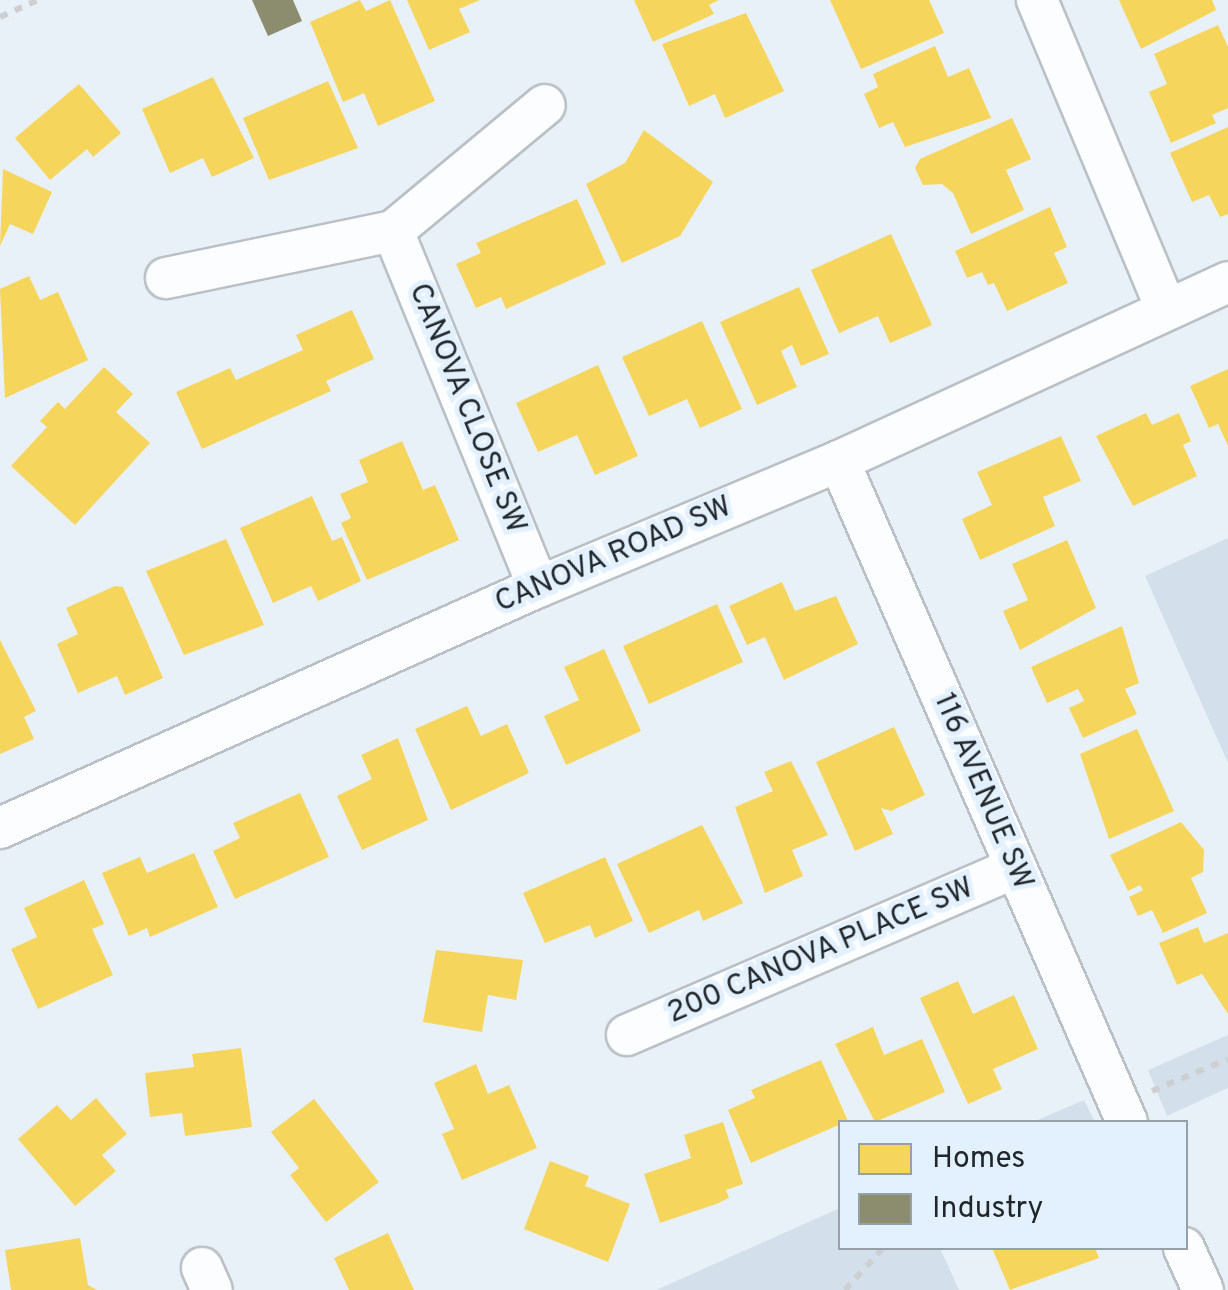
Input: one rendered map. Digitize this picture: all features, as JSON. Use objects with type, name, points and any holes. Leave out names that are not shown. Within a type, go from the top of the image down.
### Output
[{"type":"street","points":[[1037,0],[1166,309]]},
{"type":"street","points":[[166,278],[394,230],[546,105]]},
{"type":"street","name":"CANOVA CLOSE SW","points":[[394,230],[538,587]]},
{"type":"street","name":"CANOVA ROAD SW","points":[[0,828],[538,587],[839,461],[1228,282]]},
{"type":"street","name":"116 AVENUE SW","points":[[839,461],[1015,868],[1139,1107]]},
{"type":"street","name":"200 CANOVA PLACE SW","points":[[627,1035],[1015,868]]},
{"type":"street","points":[[1185,1250],[1203,1290]]},
{"type":"path","points":[[0,17],[38,0]]},
{"type":"path","points":[[1139,1107],[1228,1059]]},
{"type":"path","points":[[845,1290],[881,1250]]},
{"type":"shaded area","points":[[1228,538],[1228,763],[1145,576]]},
{"type":"shaded area","points":[[1228,1035],[1228,1088],[1167,1116],[1148,1070]]},
{"type":"shaded area","points":[[1084,1100],[1094,1120],[1038,1120]]},
{"type":"shaded area","points":[[838,1209],[838,1250],[941,1250],[959,1290],[656,1290]]},
{"type":"building: Homes","points":[[360,0],[366,11],[390,0],[435,101],[378,126],[364,93],[343,102],[310,22]]},
{"type":"building: Homes","points":[[407,0],[480,0],[459,9],[470,32],[429,50]]},
{"type":"building: Homes","points":[[634,0],[719,0],[709,5],[714,14],[653,42]]},
{"type":"building: Homes","points":[[830,0],[929,0],[944,33],[861,69]]},
{"type":"building: Homes","points":[[1119,0],[1212,0],[1216,10],[1141,49]]},
{"type":"building: Homes","points":[[746,13],[784,91],[725,118],[715,94],[689,106],[662,44]]},
{"type":"building: Homes","points":[[1218,25],[1228,47],[1228,108],[1212,115],[1216,123],[1171,143],[1149,92],[1167,84],[1154,54]]},
{"type":"building: Homes","points":[[935,46],[948,77],[969,68],[991,118],[905,147],[893,122],[879,128],[864,94],[878,87],[873,74]]},
{"type":"building: Homes","points":[[213,77],[254,158],[212,177],[203,158],[170,173],[142,109]]},
{"type":"building: Homes","points":[[328,81],[358,148],[269,180],[243,118]]},
{"type":"building: Homes","points":[[79,84],[121,133],[93,157],[87,149],[50,180],[15,138]]},
{"type":"building: Homes","points":[[1012,118],[1031,159],[1006,170],[1024,210],[971,234],[953,193],[942,184],[923,185],[915,168],[920,159]]},
{"type":"building: Homes","points":[[1228,127],[1228,214],[1220,217],[1209,195],[1192,202],[1170,153]]},
{"type":"building: Homes","points":[[644,130],[713,182],[680,236],[622,263],[586,184],[625,163]]},
{"type":"building: Homes","points":[[3,169],[52,192],[33,234],[10,224],[0,246]]},
{"type":"building: Homes","points":[[577,199],[606,264],[506,309],[501,297],[476,308],[456,264],[481,253],[476,243]]},
{"type":"building: Homes","points":[[1050,207],[1067,247],[1054,253],[1068,283],[1007,311],[994,283],[988,285],[982,272],[967,278],[955,251]]},
{"type":"building: Homes","points":[[891,234],[932,325],[890,343],[878,316],[839,333],[811,270]]},
{"type":"building: Homes","points":[[29,276],[40,300],[58,292],[88,360],[5,398],[0,289]]},
{"type":"building: Homes","points":[[799,287],[829,354],[801,366],[792,345],[781,351],[797,387],[757,405],[720,322]]},
{"type":"building: Homes","points":[[352,310],[374,359],[326,381],[331,391],[202,449],[176,392],[230,368],[236,380],[303,350],[296,335]]},
{"type":"building: Homes","points":[[702,321],[742,409],[700,428],[687,399],[649,416],[622,357]]},
{"type":"building: Homes","points":[[598,365],[638,456],[595,475],[577,435],[538,452],[516,403]]},
{"type":"building: Homes","points":[[104,367],[133,394],[116,412],[150,443],[75,525],[11,466],[47,427],[40,421],[58,402],[65,409]]},
{"type":"building: Homes","points":[[1228,369],[1228,446],[1218,424],[1209,428],[1190,386]]},
{"type":"building: Homes","points":[[1146,413],[1152,425],[1179,413],[1191,441],[1183,445],[1197,476],[1133,506],[1096,436]]},
{"type":"building: Homes","points":[[1061,436],[1081,481],[1043,497],[1055,526],[980,560],[962,519],[992,505],[977,472]]},
{"type":"building: Homes","points":[[402,441],[423,490],[435,485],[459,540],[367,580],[341,523],[351,518],[340,494],[368,482],[359,460]]},
{"type":"building: Homes","points":[[312,496],[332,541],[342,537],[361,581],[318,601],[311,586],[273,603],[240,528]]},
{"type":"building: Homes","points":[[226,539],[264,625],[184,655],[146,571]]},
{"type":"building: Homes","points":[[1067,540],[1096,608],[1020,650],[1003,611],[1028,600],[1012,564]]},
{"type":"building: Homes","points":[[782,582],[795,611],[836,596],[858,644],[784,680],[765,637],[747,645],[729,606]]},
{"type":"building: Homes","points":[[115,586],[123,587],[163,678],[125,695],[117,676],[78,693],[57,644],[78,634],[66,608]]},
{"type":"building: Homes","points":[[717,604],[743,662],[649,704],[623,646]]},
{"type":"building: Homes","points":[[1122,626],[1139,683],[1125,689],[1137,714],[1083,738],[1069,708],[1084,701],[1078,689],[1047,703],[1031,667]]},
{"type":"building: Homes","points":[[0,640],[36,711],[24,717],[34,739],[0,754]]},
{"type":"building: Homes","points":[[604,649],[641,731],[566,765],[544,716],[579,700],[564,667]]},
{"type":"building: Homes","points":[[467,706],[481,736],[507,724],[529,773],[451,810],[415,729]]},
{"type":"building: Homes","points":[[894,727],[925,795],[891,811],[881,808],[893,834],[855,851],[816,762]]},
{"type":"building: Homes","points":[[1137,729],[1174,811],[1109,839],[1080,754]]},
{"type":"building: Homes","points":[[398,738],[428,820],[362,850],[337,796],[372,779],[361,755]]},
{"type":"building: Homes","points":[[791,761],[828,835],[792,850],[803,876],[765,893],[735,807],[773,791],[764,772]]},
{"type":"building: Homes","points":[[300,793],[329,857],[235,899],[213,851],[240,838],[233,823]]},
{"type":"building: Homes","points":[[1181,822],[1204,850],[1203,872],[1191,878],[1207,913],[1163,933],[1152,910],[1138,916],[1129,897],[1143,890],[1140,885],[1128,891],[1110,855]]},
{"type":"building: Homes","points":[[702,825],[743,903],[703,921],[699,910],[649,933],[617,864]]},
{"type":"building: Homes","points":[[194,853],[218,907],[150,937],[147,928],[129,936],[102,873],[140,857],[147,873]]},
{"type":"building: Homes","points":[[605,857],[633,921],[595,938],[590,925],[545,943],[523,893]]},
{"type":"building: Homes","points":[[84,880],[104,924],[92,929],[113,975],[38,1009],[11,949],[37,937],[24,908]]},
{"type":"building: Homes","points":[[1198,927],[1204,943],[1228,933],[1228,1014],[1202,974],[1177,985],[1159,943]]},
{"type":"building: Homes","points":[[436,950],[523,960],[516,1000],[488,995],[482,1032],[423,1022]]},
{"type":"building: Homes","points":[[958,981],[973,1014],[1014,995],[1038,1049],[993,1069],[1002,1089],[968,1104],[920,998]]},
{"type":"building: Homes","points":[[873,1027],[884,1055],[922,1039],[945,1092],[874,1120],[835,1044]]},
{"type":"building: Homes","points":[[241,1048],[252,1127],[185,1136],[182,1113],[150,1117],[145,1073],[194,1067],[192,1054]]},
{"type":"building: Homes","points":[[821,1060],[848,1120],[838,1120],[838,1125],[751,1163],[728,1110],[755,1098],[751,1090]]},
{"type":"building: Homes","points":[[476,1064],[488,1094],[509,1085],[537,1148],[462,1180],[442,1134],[454,1129],[434,1083]]},
{"type":"building: Homes","points":[[96,1098],[127,1134],[102,1155],[116,1171],[75,1206],[18,1139],[57,1105],[71,1120]]},
{"type":"building: Homes","points":[[314,1099],[379,1182],[326,1222],[290,1175],[299,1168],[271,1132]]},
{"type":"building: Homes","points":[[723,1122],[743,1184],[726,1190],[729,1198],[660,1223],[644,1174],[691,1158],[684,1135]]},
{"type":"building: Homes","points":[[550,1161],[589,1176],[585,1186],[630,1204],[608,1262],[524,1229]]},
{"type":"building: Homes","points":[[388,1233],[414,1290],[349,1290],[334,1258]]},
{"type":"building: Homes","points":[[80,1238],[88,1285],[97,1290],[11,1290],[5,1250]]},
{"type":"building: Homes","points":[[993,1250],[1096,1250],[1099,1258],[1010,1290]]},
{"type":"building: Industry","points":[[252,0],[293,0],[302,21],[268,36]]}]
